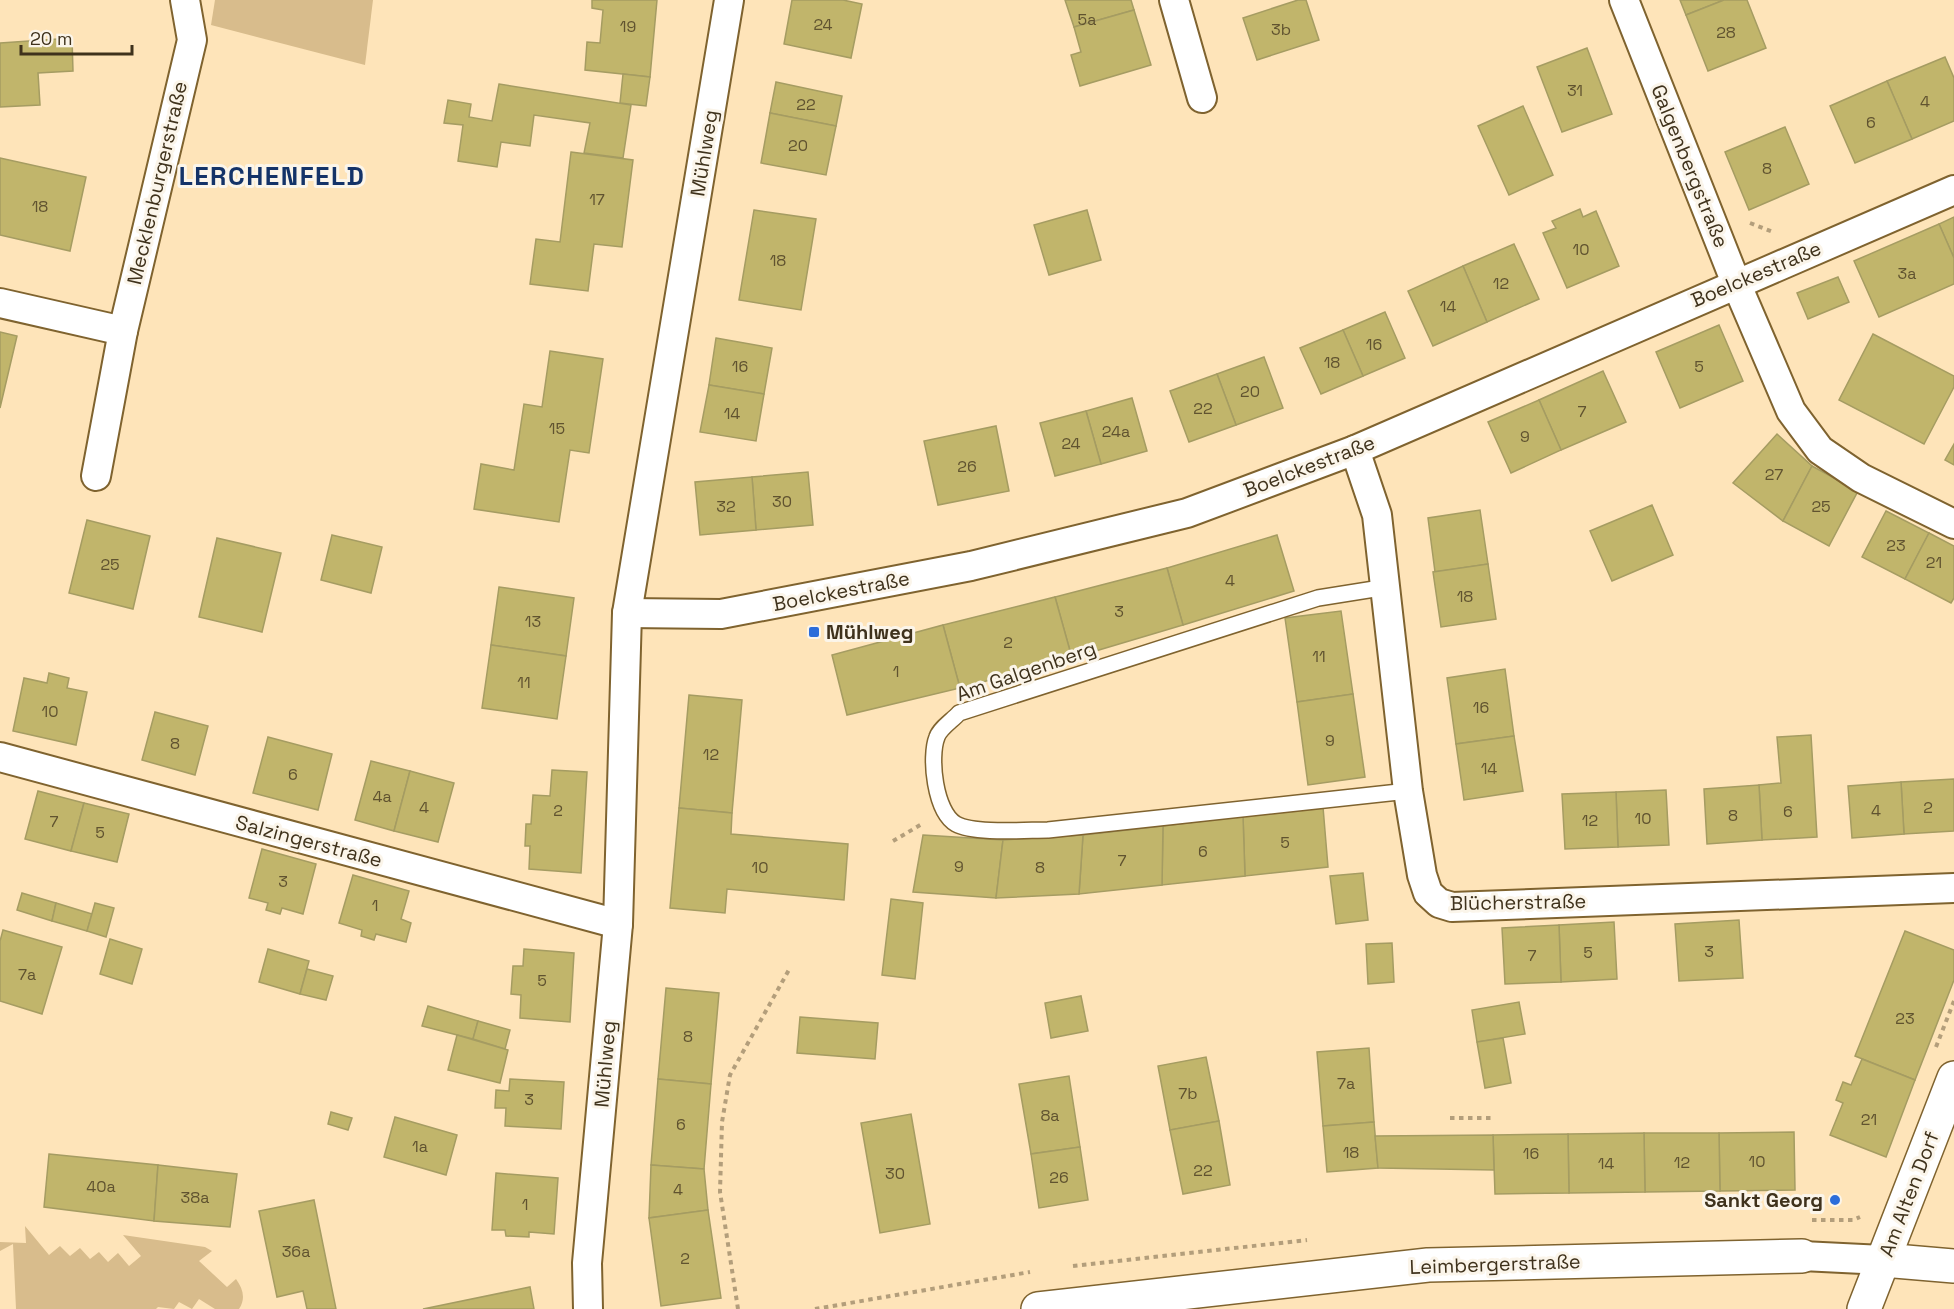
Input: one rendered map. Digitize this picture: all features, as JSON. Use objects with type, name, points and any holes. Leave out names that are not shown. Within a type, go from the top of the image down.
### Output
[{"type":"street","name":"Mecklenburgerstraße","points":[[96,476],[123,331],[192,40],[185,0]]},
{"type":"street","name":"Mühlweg","points":[[588,1309],[587,1263],[618,924],[627,613],[729,0]]},
{"type":"street","points":[[1174,0],[1202,98]]},
{"type":"street","name":"Galgenbergstraße","points":[[1624,0],[1736,283],[1791,411],[1820,450],[1861,478],[1954,524]]},
{"type":"street","name":"Boelckestraße","points":[[627,613],[721,614],[971,566],[1187,513],[1354,450],[1954,190]]},
{"type":"street","points":[[0,303],[123,331]]},
{"type":"street","name":"Blücherstraße","points":[[1354,450],[1377,515],[1387,587],[1408,791],[1422,875],[1428,893],[1439,903],[1452,907],[1954,888]]},
{"type":"street","name":"Salzingerstraße","points":[[0,758],[618,924]]},
{"type":"street","name":"Am Alten Dorf","points":[[1864,1309],[1954,1078]]},
{"type":"street","name":"Leimbergerstraße","points":[[1038,1309],[1428,1265],[1802,1256],[1954,1266]]},
{"type":"lane","name":"Am Galgenberg","points":[[944,812],[933,756],[938,735],[959,713],[1318,598],[1387,587]]},
{"type":"lane","points":[[944,812],[956,824],[990,831],[1048,830],[1408,791]]},
{"type":"path","points":[[893,841],[944,812]]},
{"type":"path","points":[[738,1309],[720,1192],[722,1122],[730,1075],[790,968]]},
{"type":"path","points":[[1450,1118],[1493,1118]]},
{"type":"shaded area","points":[[215,0],[373,0],[365,65],[211,25]]},
{"type":"shaded area","points":[[25,1226],[49,1255],[60,1246],[70,1256],[80,1248],[90,1259],[99,1252],[108,1262],[118,1253],[129,1266],[141,1256],[123,1235],[205,1247],[212,1251],[199,1261],[227,1287],[236,1279],[243,1294],[241,1305],[239,1309],[215,1309],[199,1299],[192,1309],[179,1302],[174,1309],[158,1307],[156,1309],[16,1309],[13,1244],[0,1251],[0,1242],[26,1243]]},
{"type":"building","points":[[592,0],[657,0],[650,77],[585,70],[587,42],[600,43],[603,10],[592,8]]},
{"type":"building","points":[[792,0],[843,0],[862,4],[851,58],[784,44]]},
{"type":"building","points":[[1065,0],[1131,0],[1134,10],[1074,27]]},
{"type":"building","points":[[1298,0],[1306,0],[1319,40],[1257,60],[1243,18]]},
{"type":"building","points":[[1680,0],[1724,0],[1686,15]]},
{"type":"building","points":[[1724,0],[1747,0],[1766,48],[1708,71],[1686,15]]},
{"type":"building","points":[[1134,10],[1151,65],[1080,86],[1071,55],[1081,52],[1074,27]]},
{"type":"building","points":[[72,38],[73,71],[38,73],[40,105],[0,107],[0,43]]},
{"type":"building","points":[[1587,48],[1612,114],[1562,132],[1537,67]]},
{"type":"building","points":[[1945,57],[1954,78],[1954,121],[1912,139],[1887,81]]},
{"type":"building","points":[[623,74],[650,77],[646,106],[620,103]]},
{"type":"building","points":[[1887,81],[1912,139],[1855,163],[1830,106]]},
{"type":"building","points":[[776,82],[842,96],[836,126],[770,113]]},
{"type":"building","points":[[499,84],[631,105],[623,158],[584,153],[590,123],[534,115],[530,146],[501,142],[497,167],[458,161],[463,125],[444,123],[448,100],[471,104],[469,117],[492,121]]},
{"type":"building","points":[[1523,106],[1553,175],[1509,195],[1478,126]]},
{"type":"building","points":[[770,113],[836,126],[826,175],[761,163]]},
{"type":"building","points":[[1785,127],[1809,184],[1749,210],[1725,152]]},
{"type":"building","points":[[571,152],[633,160],[622,247],[594,244],[588,291],[530,284],[536,239],[560,242]]},
{"type":"building","points":[[0,158],[86,177],[70,251],[0,235]]},
{"type":"building","points":[[1580,209],[1583,217],[1596,211],[1619,266],[1567,288],[1543,233],[1556,228],[1552,221]]},
{"type":"building","points":[[754,210],[816,219],[801,310],[739,300]]},
{"type":"building","points":[[1087,210],[1101,260],[1049,275],[1034,225]]},
{"type":"building","points":[[1954,217],[1954,258],[1939,224]]},
{"type":"building","points":[[1939,224],[1954,258],[1954,284],[1879,317],[1854,261]]},
{"type":"building","points":[[1514,244],[1539,299],[1487,322],[1463,266]]},
{"type":"building","points":[[1463,266],[1487,322],[1433,346],[1408,291]]},
{"type":"building","points":[[1838,277],[1849,302],[1808,319],[1797,293]]},
{"type":"building","points":[[1385,312],[1405,358],[1363,376],[1343,330]]},
{"type":"building","points":[[1719,325],[1743,381],[1680,408],[1656,352]]},
{"type":"building","points":[[1343,330],[1363,376],[1321,394],[1300,348]]},
{"type":"building","points":[[0,332],[17,336],[0,408]]},
{"type":"building","points":[[1873,334],[1954,376],[1954,387],[1924,444],[1839,400]]},
{"type":"building","points":[[716,338],[772,348],[764,394],[709,385]]},
{"type":"building","points":[[550,351],[603,359],[589,453],[570,450],[559,522],[474,509],[481,464],[514,470],[524,404],[542,407]]},
{"type":"building","points":[[1264,357],[1283,408],[1236,425],[1217,374]]},
{"type":"building","points":[[1603,371],[1626,422],[1561,450],[1539,400]]},
{"type":"building","points":[[1217,374],[1236,425],[1189,442],[1170,391]]},
{"type":"building","points":[[709,385],[764,394],[756,441],[700,432]]},
{"type":"building","points":[[1132,398],[1147,451],[1101,464],[1086,411]]},
{"type":"building","points":[[1539,400],[1561,450],[1511,473],[1488,422]]},
{"type":"building","points":[[1086,411],[1101,464],[1055,476],[1040,423]]},
{"type":"building","points":[[996,426],[1009,491],[938,505],[924,441]]},
{"type":"building","points":[[1777,434],[1812,466],[1783,521],[1733,483]]},
{"type":"building","points":[[1954,444],[1954,465],[1945,460]]},
{"type":"building","points":[[1812,466],[1858,491],[1829,546],[1783,521]]},
{"type":"building","points":[[808,472],[813,525],[756,530],[752,477]]},
{"type":"building","points":[[752,477],[756,530],[700,535],[695,482]]},
{"type":"building","points":[[1652,505],[1673,555],[1612,581],[1590,531]]},
{"type":"building","points":[[1480,510],[1488,564],[1435,572],[1428,518]]},
{"type":"building","points":[[1886,511],[1929,533],[1905,579],[1862,557]]},
{"type":"building","points":[[87,520],[150,536],[133,609],[69,593]]},
{"type":"building","points":[[1929,533],[1954,546],[1954,598],[1951,603],[1905,579]]},
{"type":"building","points":[[332,535],[382,547],[371,593],[321,580]]},
{"type":"building","points":[[1277,535],[1294,591],[1183,625],[1167,568]]},
{"type":"building","points":[[217,538],[281,553],[262,632],[199,617]]},
{"type":"building","points":[[1488,564],[1496,619],[1441,627],[1433,572]]},
{"type":"building","points":[[1167,568],[1183,625],[1072,658],[1055,597]]},
{"type":"building","points":[[499,587],[574,598],[566,656],[491,645]]},
{"type":"building","points":[[1055,597],[1072,658],[960,688],[943,625]]},
{"type":"building","points":[[1341,611],[1353,694],[1297,702],[1285,618]]},
{"type":"building","points":[[943,625],[960,688],[847,715],[832,655]]},
{"type":"building","points":[[491,645],[566,656],[557,719],[482,708]]},
{"type":"building","points":[[1505,669],[1514,736],[1456,744],[1447,678]]},
{"type":"building","points":[[49,673],[69,678],[67,688],[87,692],[76,745],[13,731],[24,678],[47,683]]},
{"type":"building","points":[[1353,694],[1365,777],[1308,785],[1297,702]]},
{"type":"building","points":[[689,695],[742,700],[732,813],[679,808]]},
{"type":"building","points":[[155,712],[208,726],[195,775],[142,760]]},
{"type":"building","points":[[1811,735],[1817,837],[1762,840],[1759,785],[1781,783],[1777,737]]},
{"type":"building","points":[[1514,736],[1523,791],[1464,800],[1456,744]]},
{"type":"building","points":[[268,737],[332,754],[318,810],[253,793]]},
{"type":"building","points":[[371,761],[410,771],[394,831],[355,820]]},
{"type":"building","points":[[552,770],[587,772],[581,873],[529,869],[530,846],[525,846],[526,824],[531,824],[533,795],[550,796]]},
{"type":"building","points":[[410,771],[454,783],[438,842],[394,831]]},
{"type":"building","points":[[1954,779],[1954,831],[1904,834],[1901,782]]},
{"type":"building","points":[[1901,782],[1904,834],[1852,838],[1848,786]]},
{"type":"building","points":[[1759,785],[1762,840],[1707,844],[1704,789]]},
{"type":"building","points":[[1666,790],[1669,845],[1618,847],[1616,792]]},
{"type":"building","points":[[38,791],[84,803],[71,851],[25,839]]},
{"type":"building","points":[[1616,792],[1618,847],[1565,849],[1562,794]]},
{"type":"building","points":[[84,803],[129,814],[117,862],[71,851]]},
{"type":"building","points":[[1323,807],[1328,867],[1245,876],[1243,816]]},
{"type":"building","points":[[679,808],[732,813],[731,834],[848,844],[844,900],[727,889],[725,913],[670,908]]},
{"type":"building","points":[[1243,816],[1245,876],[1162,885],[1163,826]]},
{"type":"building","points":[[1163,826],[1162,885],[1079,894],[1083,835]]},
{"type":"building","points":[[923,835],[1003,840],[996,898],[913,892]]},
{"type":"building","points":[[1083,835],[1079,894],[996,898],[1003,840]]},
{"type":"building","points":[[262,849],[316,864],[303,914],[282,908],[280,914],[266,910],[268,903],[249,898]]},
{"type":"building","points":[[1363,873],[1368,920],[1336,924],[1330,876]]},
{"type":"building","points":[[353,875],[409,891],[401,919],[411,923],[406,942],[376,934],[374,940],[361,936],[362,930],[339,923]]},
{"type":"building","points":[[22,893],[56,903],[52,921],[17,910]]},
{"type":"building","points":[[891,899],[923,903],[915,979],[882,975]]},
{"type":"building","points":[[56,903],[92,914],[87,931],[52,921]]},
{"type":"building","points":[[95,903],[114,908],[106,937],[87,931]]},
{"type":"building","points":[[1739,920],[1743,978],[1679,981],[1675,924]]},
{"type":"building","points":[[1614,922],[1617,979],[1561,982],[1559,925]]},
{"type":"building","points":[[1559,925],[1561,982],[1505,984],[1502,928]]},
{"type":"building","points":[[3,930],[62,947],[42,1014],[0,1001],[0,941]]},
{"type":"building","points":[[1905,931],[1954,950],[1954,980],[1915,1080],[1855,1056]]},
{"type":"building","points":[[110,939],[142,949],[132,984],[100,974]]},
{"type":"building","points":[[1392,943],[1394,982],[1368,984],[1366,944]]},
{"type":"building","points":[[268,949],[309,961],[300,994],[259,982]]},
{"type":"building","points":[[524,949],[574,953],[570,1022],[520,1018],[521,995],[511,994],[513,966],[523,966]]},
{"type":"building","points":[[307,969],[333,976],[326,1000],[300,994]]},
{"type":"building","points":[[666,988],[719,993],[711,1084],[658,1079]]},
{"type":"building","points":[[1081,996],[1088,1031],[1051,1038],[1045,1003]]},
{"type":"building","points":[[1519,1002],[1525,1034],[1477,1042],[1472,1010]]},
{"type":"building","points":[[428,1006],[478,1021],[473,1039],[422,1026]]},
{"type":"building","points":[[800,1017],[878,1023],[875,1059],[797,1053]]},
{"type":"building","points":[[478,1021],[510,1030],[505,1049],[473,1039]]},
{"type":"building","points":[[457,1035],[508,1050],[500,1083],[448,1070]]},
{"type":"building","points":[[1503,1038],[1511,1083],[1485,1088],[1477,1042]]},
{"type":"building","points":[[1369,1048],[1374,1122],[1323,1126],[1317,1052]]},
{"type":"building","points":[[1206,1057],[1219,1121],[1170,1130],[1158,1066]]},
{"type":"building","points":[[1862,1059],[1915,1080],[1886,1157],[1830,1135],[1843,1103],[1836,1100],[1843,1082],[1851,1085]]},
{"type":"building","points":[[1069,1076],[1080,1147],[1031,1154],[1019,1084]]},
{"type":"building","points":[[510,1079],[564,1082],[561,1129],[505,1126],[506,1108],[495,1108],[496,1090],[509,1091]]},
{"type":"building","points":[[658,1079],[711,1084],[704,1169],[651,1165]]},
{"type":"building","points":[[331,1112],[352,1118],[348,1130],[328,1124]]},
{"type":"building","points":[[911,1114],[930,1224],[880,1233],[861,1123]]},
{"type":"building","points":[[395,1117],[457,1135],[446,1175],[384,1157]]},
{"type":"building","points":[[1219,1121],[1230,1185],[1183,1194],[1170,1130]]},
{"type":"building","points":[[1374,1122],[1378,1168],[1327,1172],[1323,1126]]},
{"type":"building","points":[[1794,1132],[1795,1190],[1720,1191],[1719,1133]]},
{"type":"building","points":[[1644,1133],[1719,1133],[1720,1191],[1645,1192]]},
{"type":"building","points":[[1644,1133],[1645,1192],[1569,1193],[1568,1134]]},
{"type":"building","points":[[1568,1134],[1569,1193],[1495,1194],[1493,1135]]},
{"type":"building","points":[[1493,1135],[1494,1170],[1378,1168],[1375,1136]]},
{"type":"building","points":[[1080,1147],[1088,1200],[1039,1208],[1031,1154]]},
{"type":"building","points":[[49,1154],[158,1165],[154,1221],[44,1207]]},
{"type":"building","points":[[158,1165],[237,1174],[230,1227],[154,1221]]},
{"type":"building","points":[[651,1165],[704,1169],[708,1210],[649,1218]]},
{"type":"building","points":[[496,1173],[558,1178],[554,1234],[529,1232],[529,1237],[506,1236],[505,1230],[492,1230]]},
{"type":"building","points":[[314,1200],[336,1309],[307,1309],[303,1291],[277,1297],[259,1211]]},
{"type":"building","points":[[708,1210],[721,1298],[661,1306],[649,1218]]},
{"type":"building","points":[[530,1287],[534,1309],[423,1309]]},
{"type":"place","name":"Mühlweg","points":[[814,632]]},
{"type":"place","name":"Sankt Georg","points":[[1835,1200]]},
{"type":"district","name":"LERCHENFELD","points":[[272,176]]}]
